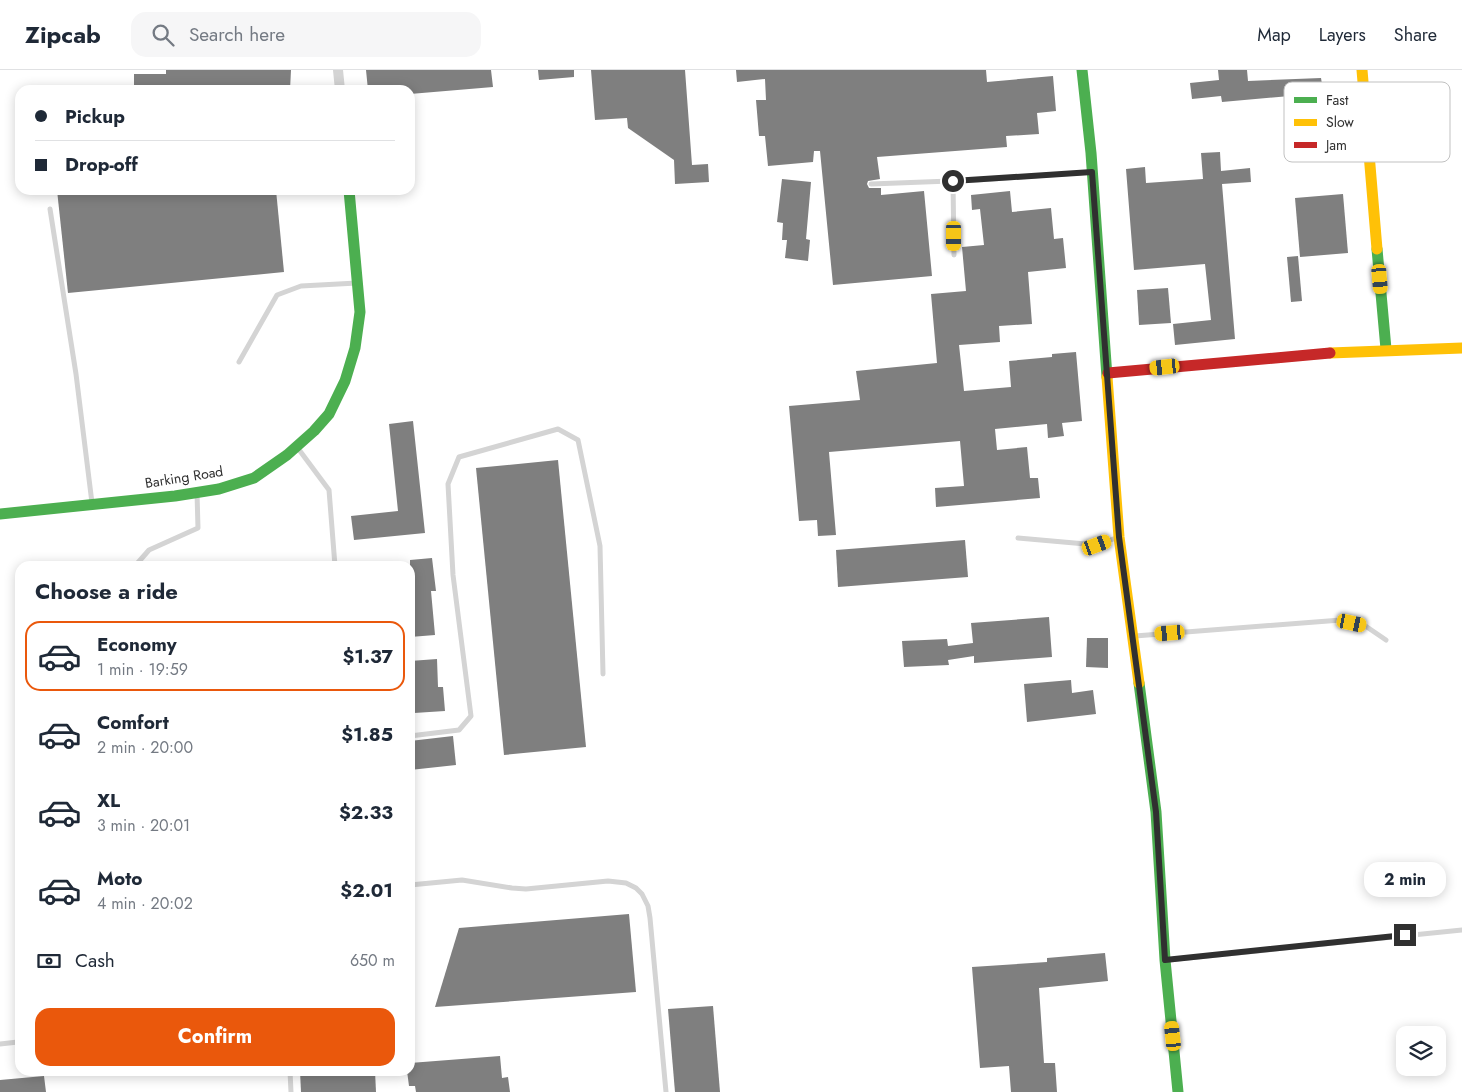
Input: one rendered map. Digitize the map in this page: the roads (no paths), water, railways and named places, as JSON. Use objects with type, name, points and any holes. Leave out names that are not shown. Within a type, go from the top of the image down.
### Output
[{"type":"street","points":[[338,70],[340,85]]},
{"type":"street","points":[[1082,70],[1108,373],[1119,537],[1156,812],[1165,960],[1178,1092]]},
{"type":"street","points":[[1370,162],[1386,349]]},
{"type":"street","name":"Barking Road","points":[[0,514],[219,489],[254,478],[314,431],[328,414],[345,381],[355,348],[360,312],[349,195]]},
{"type":"street","points":[[1108,373],[1242,358],[1386,349],[1462,348]]},
{"type":"lane","points":[[872,184],[1092,172]]},
{"type":"lane","points":[[953,181],[954,255]]},
{"type":"lane","points":[[50,209],[76,374],[92,504]]},
{"type":"lane","points":[[238,362],[277,295],[301,286],[357,284]]},
{"type":"lane","points":[[415,735],[460,730],[471,716],[453,575],[448,484],[459,457],[558,429],[578,440],[600,546],[603,674]]},
{"type":"lane","points":[[297,446],[329,490],[335,561]]},
{"type":"lane","points":[[139,561],[149,550],[198,528],[197,493]]},
{"type":"lane","points":[[1018,538],[1097,545],[1119,537]]},
{"type":"lane","points":[[1132,636],[1340,620],[1364,625],[1386,640]]},
{"type":"lane","points":[[415,885],[462,880],[526,889],[608,881],[626,883],[636,888],[642,894],[648,906],[650,918],[666,1092]]},
{"type":"lane","points":[[1165,960],[1462,930]]},
{"type":"lane","points":[[0,1044],[15,1042]]},
{"type":"lane","points":[[290,1076],[291,1092]]}]
